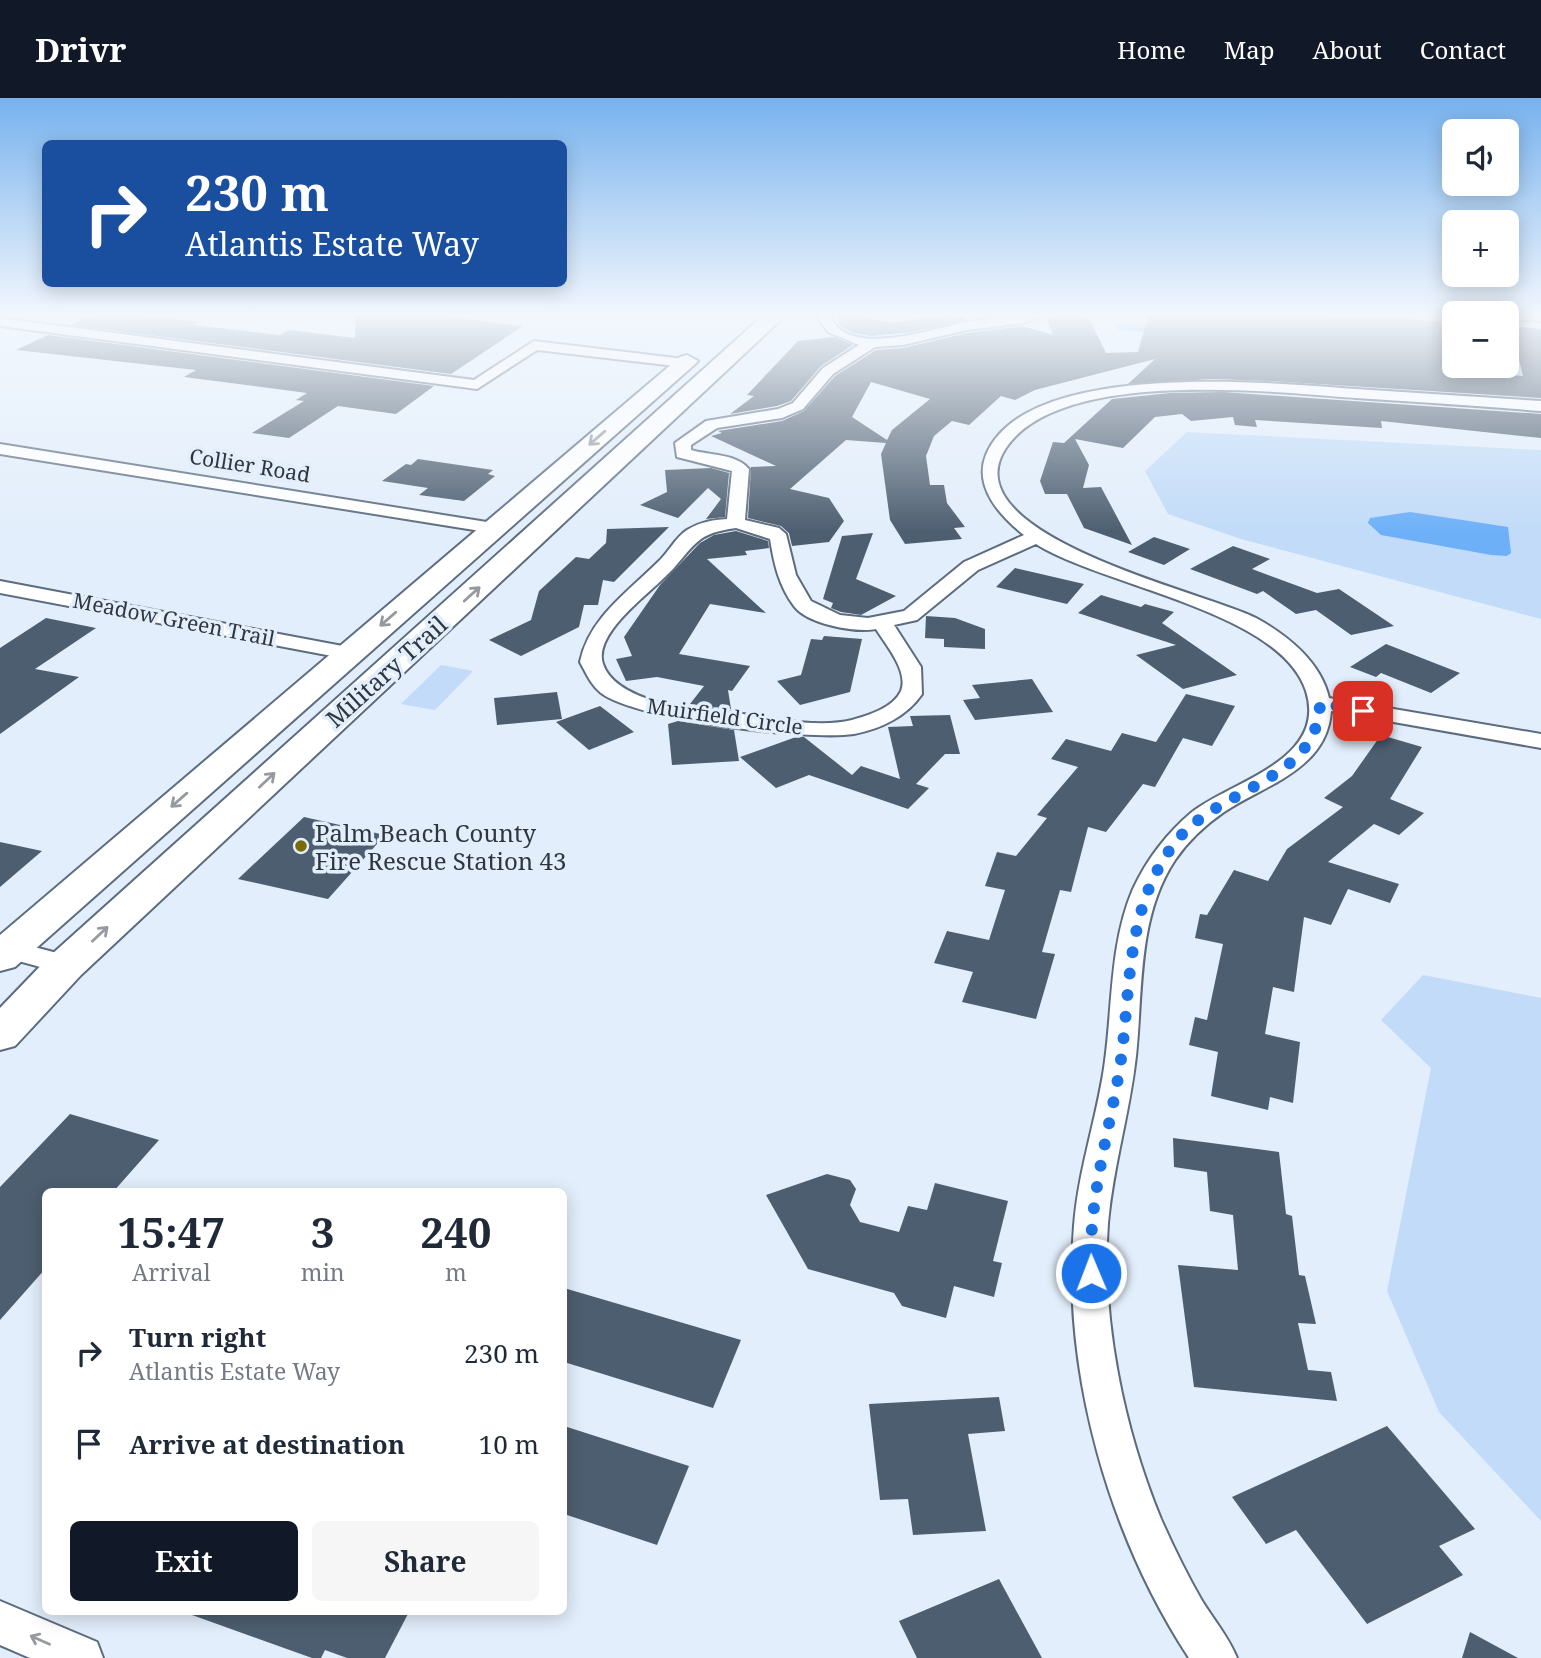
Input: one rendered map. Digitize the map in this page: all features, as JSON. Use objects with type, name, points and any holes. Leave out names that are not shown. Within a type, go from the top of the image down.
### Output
[{"type":"main road","name":"Military Trail","points":[[3,951],[658,386]]},
{"type":"main road","points":[[631,447],[627,434],[680,386]]},
{"type":"main road","name":"Military Trail","points":[[0,1035],[66,965],[697,386]]},
{"type":"street","points":[[736,523],[741,469],[726,462],[683,453],[683,443],[712,424],[771,415],[798,407],[816,386]]},
{"type":"street","points":[[1196,386],[1156,387],[1089,397],[1029,419],[1005,438],[995,452],[991,476],[1006,507],[1038,536],[1096,567],[1204,603],[1255,626],[1294,656],[1308,673],[1320,703],[1319,722],[1313,739],[1301,755],[1271,777],[1223,802],[1193,824],[1156,870],[1145,895],[1133,940],[1119,1072],[1097,1175],[1090,1246],[1094,1326],[1110,1416],[1140,1517],[1167,1579],[1215,1658]]},
{"type":"street","points":[[1234,386],[1541,406]]},
{"type":"street","name":"Collier Road","points":[[0,449],[494,527]]},
{"type":"street","name":"Muirfield Circle","points":[[883,623],[906,658],[913,685],[903,704],[869,723],[837,729],[803,728],[653,708],[611,690],[601,682],[591,662],[594,645],[602,629],[666,565],[690,536],[709,526],[736,523],[773,532],[779,538],[786,575],[792,590],[811,611],[836,621],[883,623],[910,616],[971,566],[1038,536]]},
{"type":"street","name":"Meadow Green Trail","points":[[0,587],[348,653]]},
{"type":"street","points":[[1320,703],[1541,741]]},
{"type":"street","points":[[3,951],[66,965]]},
{"type":"street","points":[[0,1623],[80,1658]]},
{"type":"shaded area","points":[[1187,432],[1541,450],[1541,619],[1241,539],[1168,514],[1145,471]]},
{"type":"shaded area","points":[[441,665],[473,671],[435,710],[401,704]]},
{"type":"shaded area","points":[[1423,975],[1541,998],[1541,1521],[1439,1412],[1387,1291],[1431,1068],[1381,1020]]},
{"type":"water","points":[[1410,512],[1508,527],[1511,553],[1507,556],[1491,555],[1381,535],[1368,523],[1370,518]]},
{"type":"building","points":[[252,386],[434,386],[396,414],[338,406],[289,438],[252,433],[304,401],[296,400],[307,393]]},
{"type":"building","points":[[756,386],[804,386],[791,401],[730,414],[754,396],[747,395]]},
{"type":"building","points":[[826,386],[869,386],[852,417],[887,440],[892,430],[930,399],[884,386],[1051,386],[1015,400],[1001,396],[969,425],[952,421],[934,436],[926,456],[930,485],[944,485],[947,503],[965,527],[954,528],[962,539],[905,544],[890,520],[881,454],[886,443],[846,440],[790,489],[829,498],[844,521],[829,542],[792,546],[789,533],[781,526],[748,518],[751,467],[776,466],[711,436],[722,433],[718,431],[782,421],[804,411]]},
{"type":"building","points":[[1346,386],[1541,386],[1541,398]]},
{"type":"building","points":[[1223,392],[1541,414],[1541,438],[1381,421],[1382,428],[1255,420],[1257,427],[1235,425],[1233,417],[1191,421],[1182,414],[1155,417],[1123,448],[1075,439],[1089,465],[1083,488],[1101,487],[1132,545],[1084,528],[1067,494],[1045,494],[1040,481],[1053,442],[1064,443],[1112,399],[1170,393]]},
{"type":"building","points":[[418,459],[493,470],[488,474],[495,476],[464,501],[419,495],[428,488],[382,481]]},
{"type":"building","points":[[711,468],[729,473],[725,517],[706,519],[721,499],[708,488],[678,518],[640,505],[667,492],[665,470]]},
{"type":"building","points":[[669,527],[614,582],[603,580],[598,605],[584,605],[579,627],[521,656],[489,640],[531,620],[539,591],[576,557],[589,559],[606,543],[607,529]]},
{"type":"building","points":[[736,531],[768,541],[769,548],[745,551],[747,555],[707,559],[766,613],[710,604],[679,654],[750,666],[732,691],[728,690],[731,709],[690,704],[704,686],[657,677],[626,681],[616,659],[632,656],[624,637],[660,585],[700,543],[714,535]]},
{"type":"building","points":[[873,533],[856,579],[896,596],[861,615],[831,608],[833,603],[823,599],[842,536]]},
{"type":"building","points":[[1154,537],[1190,549],[1164,565],[1128,552]]},
{"type":"building","points":[[1233,546],[1270,559],[1252,569],[1317,593],[1339,589],[1394,626],[1351,635],[1316,610],[1296,614],[1263,591],[1257,594],[1190,569]]},
{"type":"building","points":[[1015,568],[1084,584],[1067,604],[996,587]]},
{"type":"building","points":[[1101,595],[1141,607],[1145,604],[1174,612],[1162,623],[1237,675],[1183,689],[1136,655],[1176,645],[1078,613]]},
{"type":"building","points":[[926,616],[955,618],[985,629],[985,649],[944,647],[944,639],[925,638]]},
{"type":"building","points":[[46,618],[96,628],[35,669],[79,677],[0,734],[0,648]]},
{"type":"building","points":[[824,636],[862,639],[850,692],[800,705],[777,681],[801,675],[811,639],[822,640]]},
{"type":"building","points":[[1386,644],[1460,673],[1431,693],[1381,673],[1376,677],[1350,667]]},
{"type":"building","points":[[1032,679],[1053,712],[975,720],[963,700],[980,698],[972,685]]},
{"type":"building","points":[[557,692],[562,719],[497,725],[494,698]]},
{"type":"building","points":[[1186,694],[1235,706],[1212,746],[1183,738],[1155,787],[1143,784],[1106,832],[1088,827],[1071,892],[1060,890],[1042,952],[1055,954],[1036,1019],[962,1002],[973,972],[934,963],[947,931],[989,940],[1005,890],[985,886],[997,852],[1016,856],[1047,818],[1037,815],[1078,767],[1051,759],[1066,739],[1111,751],[1122,733],[1156,742]]},
{"type":"building","points":[[600,706],[634,732],[589,750],[556,722]]},
{"type":"building","points":[[950,715],[960,754],[945,754],[916,784],[929,788],[908,809],[809,775],[776,788],[740,757],[796,737],[804,737],[852,775],[861,766],[900,779],[888,727],[913,726],[910,716]]},
{"type":"building","points":[[678,721],[734,730],[739,761],[672,765],[668,724]]},
{"type":"building","points":[[1381,735],[1422,747],[1390,799],[1424,813],[1399,835],[1374,824],[1328,862],[1399,884],[1390,903],[1348,889],[1331,925],[1304,917],[1294,992],[1273,987],[1265,1034],[1300,1042],[1293,1103],[1270,1097],[1268,1110],[1211,1096],[1218,1052],[1189,1045],[1195,1017],[1207,1020],[1223,944],[1195,938],[1200,914],[1207,915],[1234,870],[1268,881],[1287,849],[1343,807],[1324,798],[1352,776]]},
{"type":"building","points":[[304,817],[385,835],[328,899],[238,879]]},
{"type":"building","points":[[0,842],[42,851],[0,887]]},
{"type":"building","points":[[70,1114],[159,1140],[117,1188],[42,1188],[42,1273],[0,1320],[0,1187]]},
{"type":"building","points":[[1173,1138],[1279,1152],[1286,1214],[1292,1216],[1299,1275],[1305,1276],[1316,1324],[1298,1323],[1308,1370],[1331,1372],[1337,1401],[1194,1387],[1178,1265],[1238,1270],[1233,1215],[1210,1211],[1207,1172],[1174,1167]]},
{"type":"building","points":[[827,1174],[850,1180],[856,1189],[850,1205],[860,1222],[899,1232],[908,1206],[927,1210],[935,1183],[1008,1201],[993,1261],[1002,1263],[994,1297],[954,1286],[946,1318],[902,1306],[894,1293],[808,1269],[766,1195]]},
{"type":"building","points":[[567,1289],[741,1340],[713,1408],[567,1363]]},
{"type":"building","points":[[999,1397],[1005,1431],[968,1434],[986,1531],[913,1535],[908,1499],[880,1500],[869,1404]]},
{"type":"building","points":[[1387,1426],[1475,1529],[1439,1546],[1463,1575],[1367,1624],[1296,1530],[1266,1544],[1232,1497]]},
{"type":"building","points":[[567,1427],[689,1466],[657,1545],[567,1515]]},
{"type":"building","points":[[999,1579],[1042,1658],[917,1658],[899,1621]]},
{"type":"building","points":[[192,1615],[407,1615],[385,1658],[347,1658],[325,1650],[321,1658],[312,1658]]},
{"type":"building","points":[[1470,1632],[1518,1658],[1462,1658]]},
{"type":"place","name":"Palm Beach County Fire Rescue Station 43","points":[[301,846]]},
{"type":"route","points":[[1091,1273],[1090,1246],[1097,1175],[1119,1072],[1133,940],[1145,895],[1156,870],[1176,841],[1193,824],[1223,802],[1271,777],[1301,755],[1313,739],[1319,722],[1320,703],[1363,711]]}]
